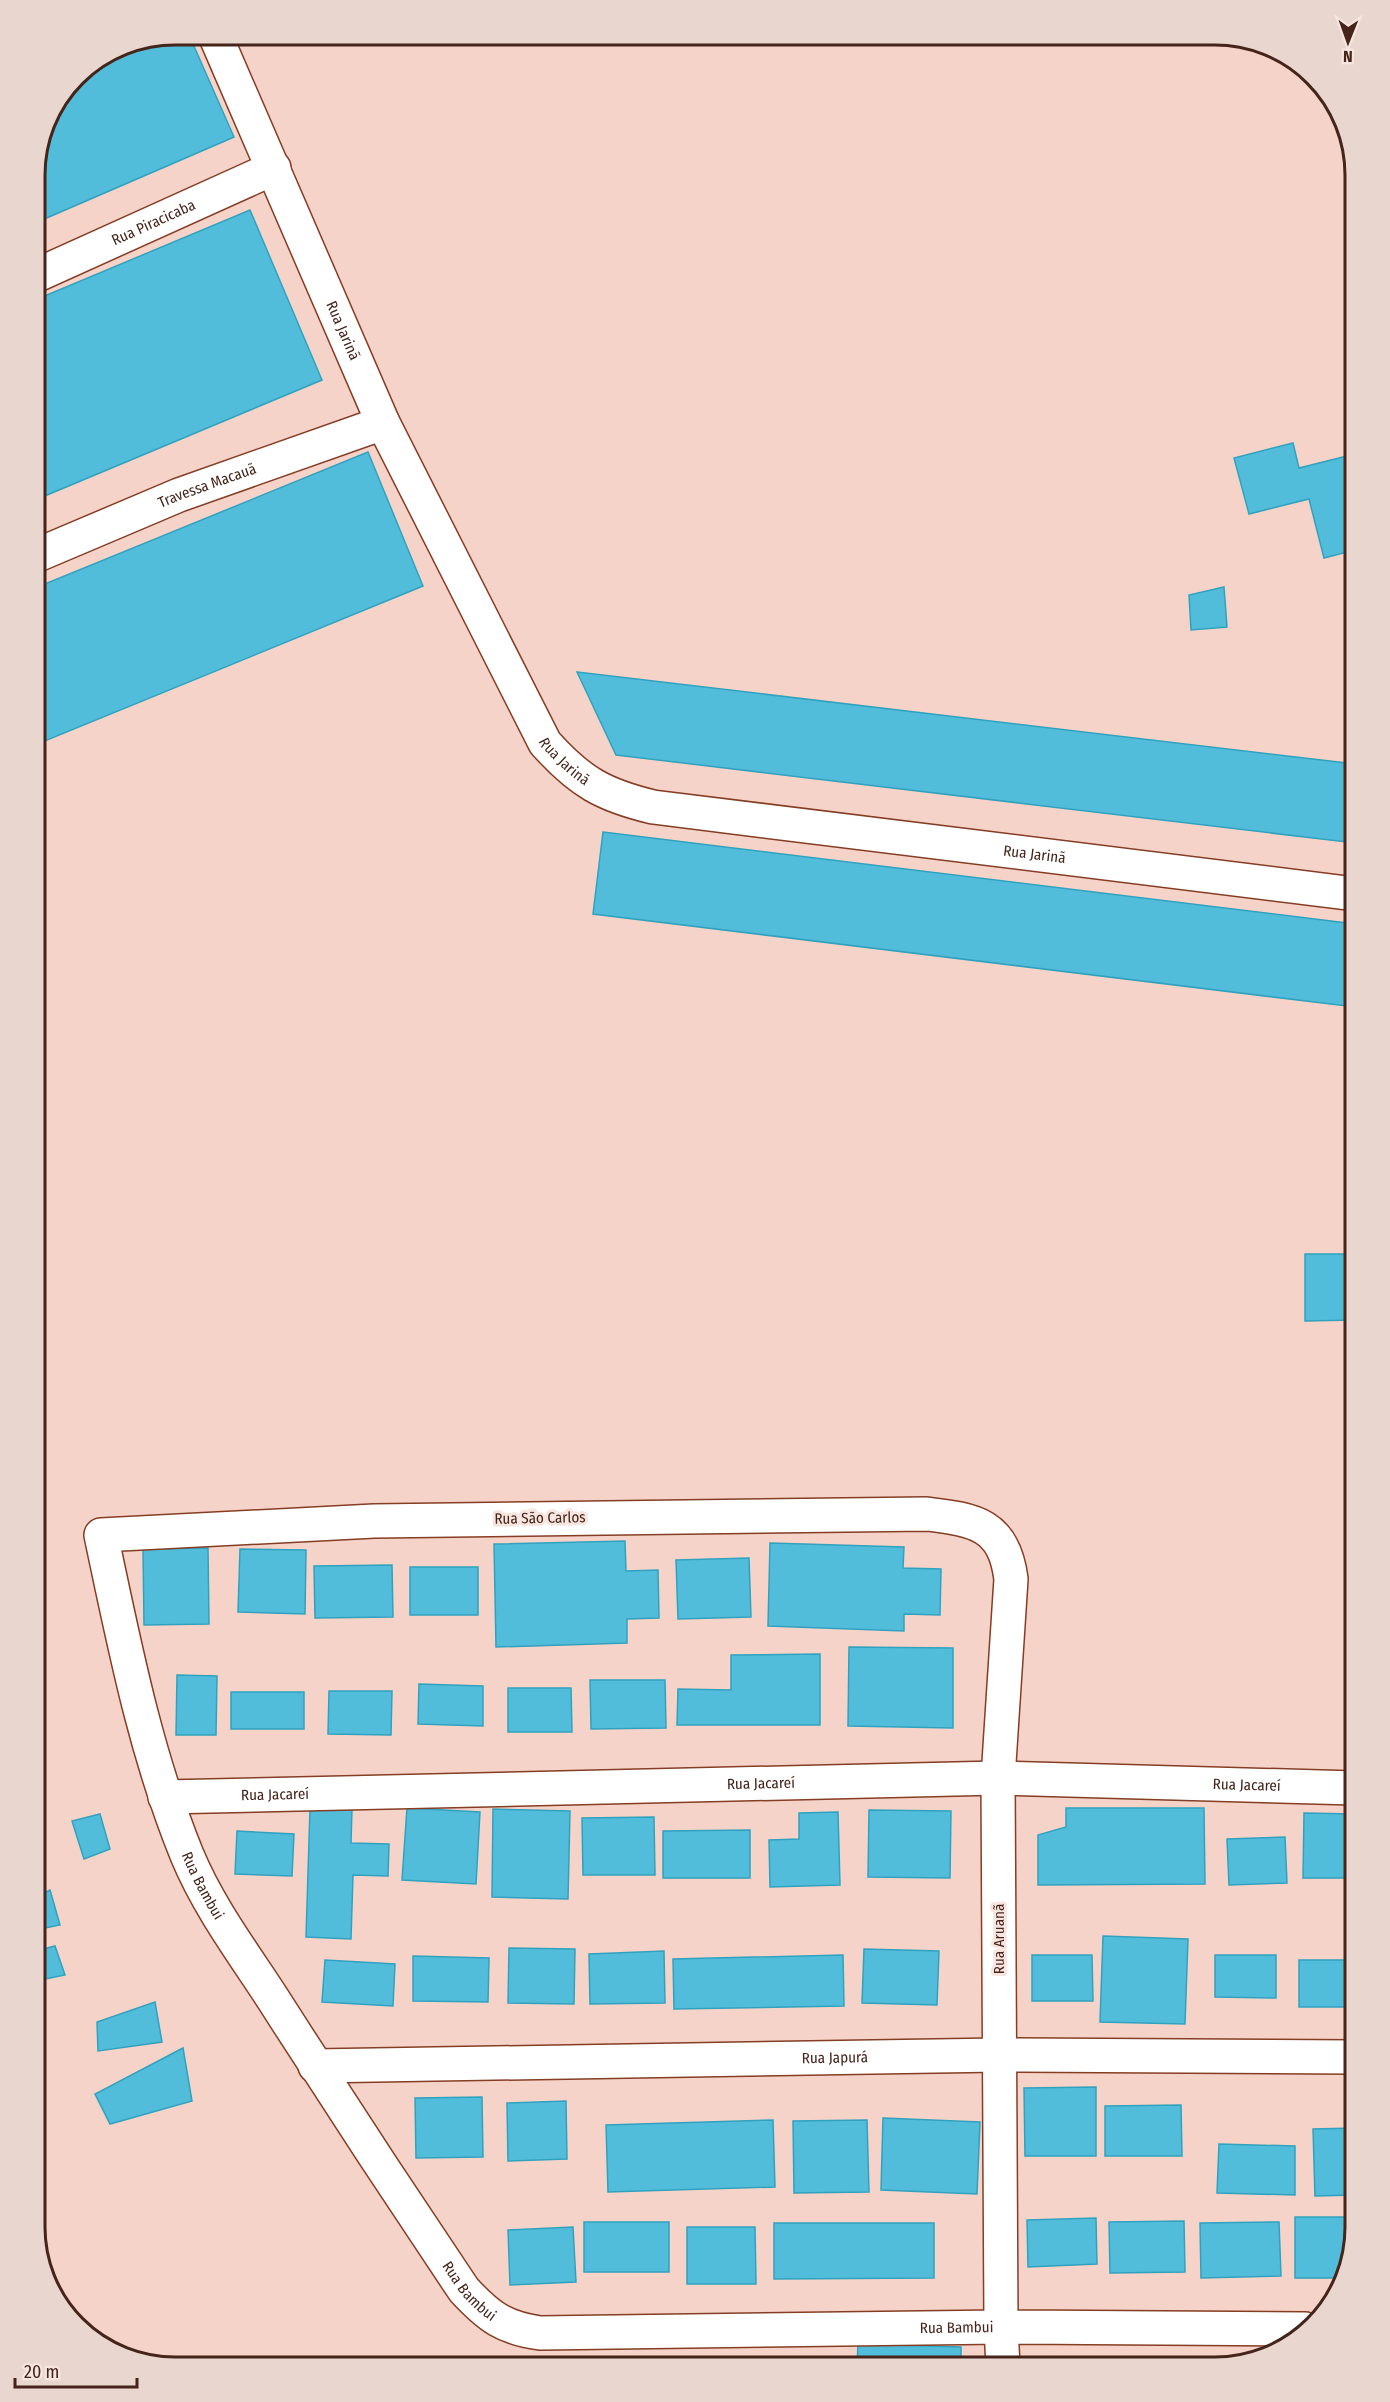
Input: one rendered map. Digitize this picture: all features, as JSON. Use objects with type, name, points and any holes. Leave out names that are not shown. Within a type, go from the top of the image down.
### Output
[{"type":"street","name":"Rua Jarinã","points":[[220,45],[383,423],[545,743],[562,763],[586,783],[620,799],[653,807],[1345,893]]},
{"type":"street","name":"Rua Piracicaba","points":[[45,271],[274,168]]},
{"type":"street","name":"Travessa Macauã","points":[[45,552],[179,495],[383,423]]},
{"type":"street","name":"Rua São Carlos","points":[[101,1535],[374,1521],[610,1517],[927,1514],[978,1523]]},
{"type":"street","name":"Rua Aruanã","points":[[978,1523],[992,1532],[1000,1544],[1008,1560],[1011,1579],[999,1778],[1003,2357]]},
{"type":"street","name":"Rua Bambui","points":[[101,1535],[130,1674],[165,1797],[188,1856],[217,1915],[464,2290],[484,2311],[516,2330],[540,2333],[1001,2326],[1271,2342]]},
{"type":"street","name":"Rua Jacareí","points":[[165,1797],[999,1778],[1345,1788]]},
{"type":"street","name":"Rua Japurá","points":[[315,2066],[999,2055],[1345,2057]]},
{"type":"building","points":[[193,45],[234,137],[45,219],[46,158],[49,141],[58,118],[77,89],[89,77],[118,58],[141,49],[158,46]]},
{"type":"building","points":[[250,210],[322,380],[45,496],[45,296]]},
{"type":"building","points":[[1293,443],[1299,468],[1345,456],[1345,553],[1324,558],[1309,499],[1249,514],[1234,458]]},
{"type":"building","points":[[368,452],[423,586],[45,741],[45,584]]},
{"type":"building","points":[[1224,587],[1227,627],[1191,630],[1189,595]]},
{"type":"building","points":[[577,672],[1345,763],[1345,842],[616,755]]},
{"type":"building","points":[[603,832],[1345,923],[1345,1006],[593,914]]},
{"type":"building","points":[[1305,1254],[1345,1254],[1345,1320],[1305,1321]]},
{"type":"building","points":[[625,1541],[626,1571],[658,1570],[659,1618],[627,1619],[627,1643],[496,1647],[494,1544]]},
{"type":"building","points":[[770,1543],[904,1547],[903,1568],[941,1569],[940,1615],[904,1614],[904,1631],[768,1626]]},
{"type":"building","points":[[208,1548],[209,1624],[144,1625],[143,1549]]},
{"type":"building","points":[[240,1549],[306,1550],[305,1614],[238,1612]]},
{"type":"building","points":[[749,1558],[751,1617],[678,1619],[676,1560]]},
{"type":"building","points":[[392,1565],[393,1617],[315,1618],[314,1566]]},
{"type":"building","points":[[410,1567],[478,1567],[478,1615],[410,1615]]},
{"type":"building","points":[[849,1647],[953,1648],[953,1728],[848,1726]]},
{"type":"building","points":[[820,1654],[820,1725],[677,1725],[678,1689],[731,1690],[731,1655]]},
{"type":"building","points":[[177,1675],[217,1676],[216,1735],[176,1735]]},
{"type":"building","points":[[590,1680],[665,1680],[666,1728],[591,1729]]},
{"type":"building","points":[[419,1684],[483,1686],[483,1726],[418,1724]]},
{"type":"building","points":[[508,1688],[571,1688],[572,1732],[508,1732]]},
{"type":"building","points":[[329,1691],[392,1691],[391,1735],[328,1734]]},
{"type":"building","points":[[231,1692],[304,1692],[304,1729],[231,1729]]},
{"type":"building","points":[[310,1808],[352,1809],[351,1843],[389,1844],[388,1876],[353,1875],[351,1939],[306,1937]]},
{"type":"building","points":[[407,1808],[480,1812],[476,1884],[402,1880]]},
{"type":"building","points":[[1066,1808],[1204,1808],[1205,1884],[1038,1885],[1038,1835],[1066,1827]]},
{"type":"building","points":[[493,1809],[570,1811],[568,1899],[492,1897]]},
{"type":"building","points":[[869,1810],[951,1811],[950,1878],[868,1877]]},
{"type":"building","points":[[838,1812],[840,1885],[770,1887],[769,1840],[799,1839],[799,1813]]},
{"type":"building","points":[[1304,1813],[1345,1814],[1345,1878],[1303,1878]]},
{"type":"building","points":[[100,1814],[110,1849],[84,1859],[72,1821]]},
{"type":"building","points":[[654,1817],[655,1875],[583,1875],[582,1818]]},
{"type":"building","points":[[750,1830],[750,1878],[663,1878],[663,1831]]},
{"type":"building","points":[[237,1831],[294,1834],[292,1876],[235,1874]]},
{"type":"building","points":[[1285,1837],[1287,1883],[1229,1885],[1227,1839]]},
{"type":"building","points":[[50,1890],[60,1925],[45,1928],[45,1892]]},
{"type":"building","points":[[1103,1936],[1188,1939],[1185,2024],[1100,2022]]},
{"type":"building","points":[[55,1946],[65,1975],[45,1979],[45,1948]]},
{"type":"building","points":[[509,1948],[575,1949],[574,2004],[508,2003]]},
{"type":"building","points":[[864,1949],[939,1951],[937,2005],[862,2003]]},
{"type":"building","points":[[664,1951],[665,2003],[590,2004],[589,1954]]},
{"type":"building","points":[[843,1955],[844,2006],[674,2009],[673,1959]]},
{"type":"building","points":[[1032,1955],[1092,1955],[1093,2001],[1032,2001]]},
{"type":"building","points":[[1215,1955],[1276,1955],[1276,1998],[1215,1997]]},
{"type":"building","points":[[413,1956],[489,1958],[488,2002],[413,2001]]},
{"type":"building","points":[[325,1960],[395,1964],[393,2006],[322,2002]]},
{"type":"building","points":[[1299,1960],[1345,1960],[1345,2007],[1299,2007]]},
{"type":"building","points":[[155,2002],[162,2042],[98,2051],[97,2022]]},
{"type":"building","points":[[183,2048],[192,2101],[110,2124],[95,2094]]},
{"type":"building","points":[[1096,2087],[1096,2156],[1025,2156],[1024,2088]]},
{"type":"building","points":[[482,2097],[483,2157],[416,2158],[415,2098]]},
{"type":"building","points":[[566,2101],[567,2159],[508,2161],[507,2103]]},
{"type":"building","points":[[1181,2105],[1182,2156],[1105,2156],[1105,2106]]},
{"type":"building","points":[[883,2118],[980,2122],[977,2194],[881,2190]]},
{"type":"building","points":[[773,2120],[775,2187],[608,2192],[606,2125]]},
{"type":"building","points":[[867,2120],[869,2192],[794,2193],[793,2121]]},
{"type":"building","points":[[1345,2128],[1345,2195],[1315,2196],[1313,2129]]},
{"type":"building","points":[[1219,2144],[1295,2146],[1295,2195],[1217,2193]]},
{"type":"building","points":[[1295,2217],[1345,2217],[1343,2252],[1334,2278],[1295,2278]]},
{"type":"building","points":[[1096,2218],[1097,2264],[1028,2267],[1027,2220]]},
{"type":"building","points":[[1184,2221],[1185,2272],[1110,2273],[1109,2222]]},
{"type":"building","points":[[584,2222],[669,2222],[669,2272],[584,2272]]},
{"type":"building","points":[[1279,2222],[1281,2276],[1201,2278],[1200,2223]]},
{"type":"building","points":[[774,2223],[934,2223],[934,2278],[774,2279]]},
{"type":"building","points":[[573,2227],[576,2282],[510,2285],[508,2230]]},
{"type":"building","points":[[687,2227],[755,2227],[756,2284],[687,2284]]},
{"type":"building","points":[[858,2344],[961,2347],[961,2357],[857,2357]]}]
